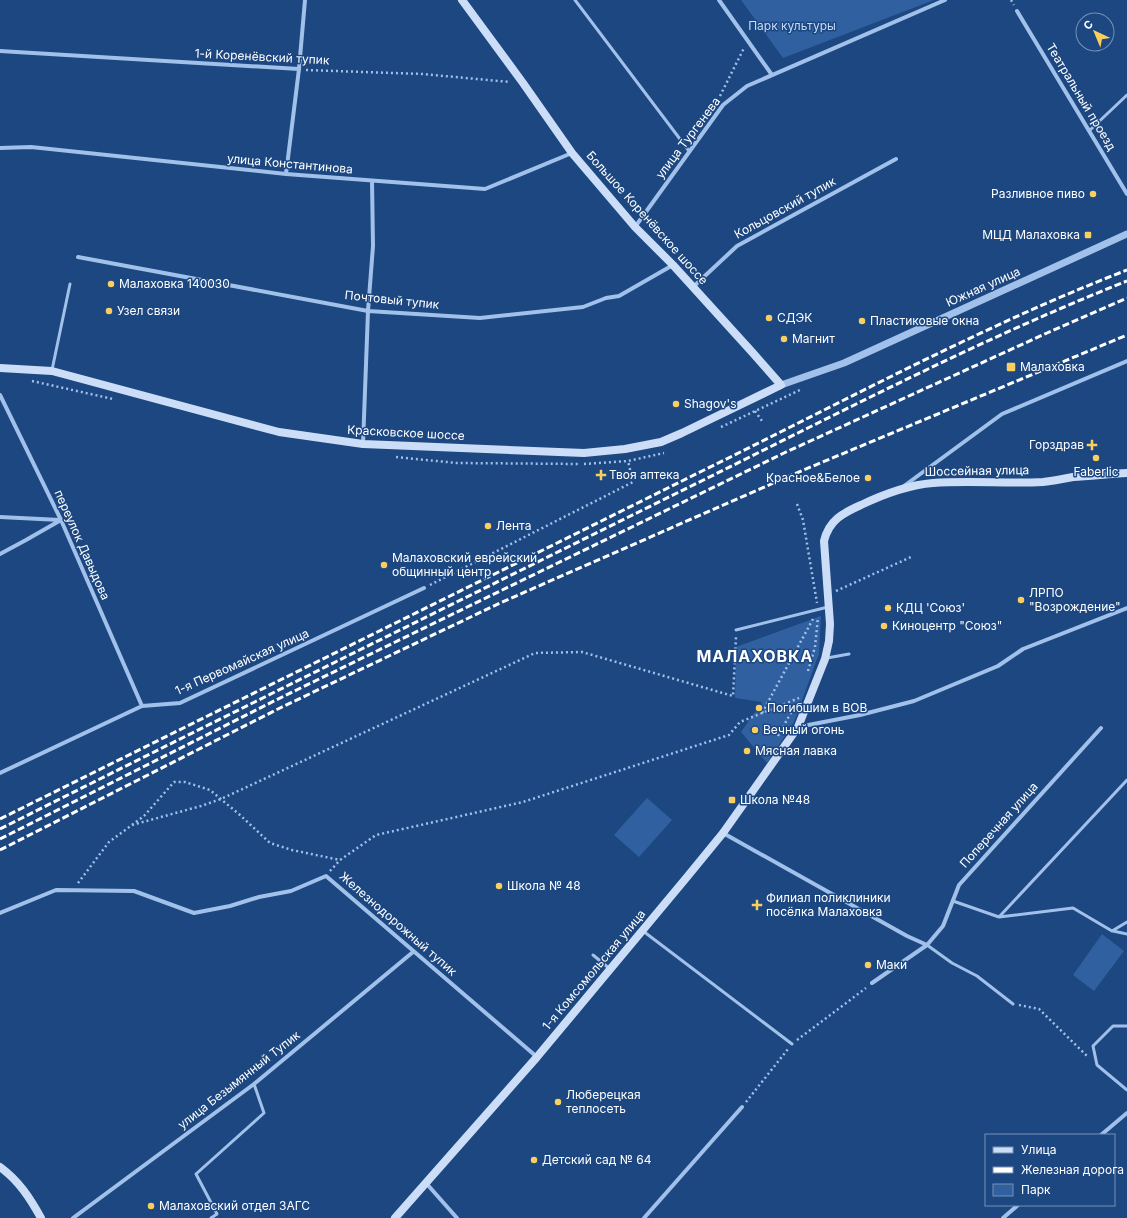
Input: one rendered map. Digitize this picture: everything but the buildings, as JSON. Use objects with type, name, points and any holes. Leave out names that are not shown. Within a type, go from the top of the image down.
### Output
[{"type":"main road","name":"Большое Коренёвское шоссе","points":[[462,0],[572,153],[635,227],[673,265],[781,385]]},
{"type":"main road","name":"Красковское шоссе","points":[[0,368],[52,371],[279,432],[363,444],[584,453],[625,449],[661,442],[781,385]]},
{"type":"main road","name":"Шоссейная улица","points":[[798,727],[825,659],[829,641],[830,624],[824,541],[826,531],[840,515],[873,499],[898,490],[932,483],[1043,482],[1127,473]]},
{"type":"main road","name":"1-я Комсомольская улица","points":[[395,1218],[537,1057],[643,931],[723,833],[798,727]]},
{"type":"main road","points":[[0,1167],[14,1179],[29,1197],[41,1218]]},
{"type":"street","points":[[286,174],[299,69],[305,0]]},
{"type":"street","points":[[719,0],[772,75]]},
{"type":"street","name":"улица Тургенева","points":[[635,227],[723,105],[747,86],[945,0]]},
{"type":"street","name":"Театральный проезд","points":[[1018,11],[1127,194]]},
{"type":"street","name":"1-й Коренёвский тупик","points":[[0,51],[299,69]]},
{"type":"street","name":"улица Константинова","points":[[0,148],[31,147],[286,174],[485,189],[572,153]]},
{"type":"street","name":"Кольцовский тупик","points":[[693,287],[737,246],[896,159]]},
{"type":"street","points":[[363,444],[368,311],[373,246],[372,181]]},
{"type":"street","name":"Южная улица","points":[[781,385],[844,362],[1127,234]]},
{"type":"street","name":"Почтовый тупик","points":[[78,257],[368,311],[480,318],[583,307],[606,298],[619,296],[673,265]]},
{"type":"street","points":[[898,490],[1002,414],[1127,361]]},
{"type":"street","name":"переулок Давыдова","points":[[0,395],[61,520],[142,706]]},
{"type":"street","points":[[0,517],[61,520]]},
{"type":"street","points":[[0,554],[61,520]]},
{"type":"street","name":"1-я Первомайская улица","points":[[0,773],[142,706],[180,703],[424,588]]},
{"type":"street","points":[[798,727],[914,701],[998,666],[1023,649],[1127,608]]},
{"type":"street","name":"Поперечная улица","points":[[872,983],[927,945],[943,926],[959,885],[1101,728]]},
{"type":"street","points":[[723,833],[906,936],[927,945]]},
{"type":"street","name":"Железнодорожный тупик","points":[[56,890],[134,891],[194,913],[230,906],[259,897],[291,891],[326,876],[537,1057]]},
{"type":"street","points":[[0,913],[56,890]]},
{"type":"street","name":"улица Безымянный Тупик","points":[[73,1218],[254,1084],[413,952]]},
{"type":"street","points":[[644,1218],[742,1107]]},
{"type":"street","points":[[1102,1134],[1127,1113]]},
{"type":"street","points":[[426,1183],[457,1218]]},
{"type":"street","points":[[1003,1218],[1017,1206]]},
{"type":"lane","points":[[575,0],[689,151]]},
{"type":"lane","points":[[1089,132],[1127,95]]},
{"type":"lane","points":[[52,371],[70,284]]},
{"type":"lane","points":[[736,630],[828,607]]},
{"type":"lane","points":[[825,659],[850,654]]},
{"type":"lane","points":[[999,916],[1127,780]]},
{"type":"lane","points":[[953,901],[999,916],[1073,908],[1112,931],[1127,934]]},
{"type":"lane","points":[[1112,931],[1127,922]]},
{"type":"lane","points":[[643,931],[792,1044]]},
{"type":"lane","points":[[927,945],[952,963],[977,976],[1013,1004]]},
{"type":"lane","points":[[593,955],[610,969]]},
{"type":"lane","points":[[1127,1026],[1113,1026],[1093,1046],[1097,1065],[1127,1090]]},
{"type":"lane","points":[[211,1218],[217,1214],[196,1174],[264,1114],[254,1084]]},
{"type":"path","points":[[718,101],[748,40]]},
{"type":"path","name":"1-й Коренёвский тупик","points":[[299,69],[422,74],[523,83]]},
{"type":"path","points":[[762,421],[755,412],[806,387]]},
{"type":"path","points":[[424,588],[632,482],[625,449]]},
{"type":"path","points":[[797,504],[803,520],[818,609],[815,647],[806,676]]},
{"type":"path","points":[[835,592],[911,557]]},
{"type":"path","points":[[761,714],[818,609]]},
{"type":"path","points":[[132,825],[221,799],[535,653],[582,652],[733,696],[736,630]]},
{"type":"path","points":[[326,876],[340,860],[376,835],[523,802],[729,735],[740,722],[800,698],[776,739]]},
{"type":"path","points":[[56,890],[78,883],[109,842],[144,816],[174,782],[186,782],[210,790],[270,843],[292,850],[340,860]]},
{"type":"path","points":[[742,1107],[792,1044],[872,983]]},
{"type":"path","points":[[1013,1004],[1038,1009],[1097,1065]]},
{"type":"green space","name":"Парк культуры","points":[[741,0],[934,0],[783,58]]},
{"type":"green space","points":[[821,616],[819,654],[794,722],[767,763],[741,732],[762,702],[735,698],[736,647]]},
{"type":"green space","points":[[647,798],[672,820],[639,857],[614,835]]},
{"type":"green space","points":[[1102,934],[1124,951],[1094,991],[1073,975]]},
{"type":"railway","points":[[0,819],[753,446],[911,366],[1018,316],[1127,270]]},
{"type":"railway","points":[[0,829],[900,382],[1013,330],[1127,281]]},
{"type":"railway","points":[[0,839],[276,700],[784,453],[1127,298]]},
{"type":"railway","points":[[0,850],[280,708],[500,603],[794,474],[1127,335]]},
{"type":"place","name":"Разливное пиво","points":[[1093,194]]},
{"type":"place","name":"МЦД Малаховка","points":[[1088,235]]},
{"type":"place","name":"Малаховка 140030","points":[[111,284]]},
{"type":"place","name":"Узел связи","points":[[109,311]]},
{"type":"place","name":"СДЭК","points":[[769,318]]},
{"type":"place","name":"Пластиковые окна","points":[[862,321]]},
{"type":"place","name":"Магнит","points":[[784,339]]},
{"type":"place","name":"Малаховка","points":[[1011,367]]},
{"type":"place","name":"Shagov's","points":[[676,404]]},
{"type":"place","name":"Горздрав","points":[[1092,445]]},
{"type":"place","name":"Faberlic","points":[[1096,458]]},
{"type":"place","name":"Твоя аптека","points":[[601,475]]},
{"type":"place","name":"Красное&Белое","points":[[868,478]]},
{"type":"place","name":"Лента","points":[[488,526]]},
{"type":"place","name":"Малаховский еврейский общинный центр","points":[[384,565]]},
{"type":"place","name":"ЛРПО \"Возрождение\"","points":[[1021,600]]},
{"type":"place","name":"КДЦ 'Союз'","points":[[888,608]]},
{"type":"place","name":"Киноцентр \"Союз\"","points":[[884,626]]},
{"type":"place","name":"Погибшим в ВОВ","points":[[759,708]]},
{"type":"place","name":"Вечный огонь","points":[[755,730]]},
{"type":"place","name":"Мясная лавка","points":[[747,751]]},
{"type":"place","name":"Школа №48","points":[[732,800]]},
{"type":"place","name":"Школа № 48","points":[[499,886]]},
{"type":"place","name":"Филиал поликлиники посёлка Малаховка","points":[[757,905]]},
{"type":"place","name":"Маки","points":[[868,965]]},
{"type":"place","name":"Люберецкая теплосеть","points":[[558,1102]]},
{"type":"place","name":"Детский сад № 64","points":[[534,1160]]},
{"type":"place","name":"Малаховский отдел ЗАГС","points":[[151,1206]]},
{"type":"district","name":"МАЛАХОВКА","points":[[755,656]]}]
